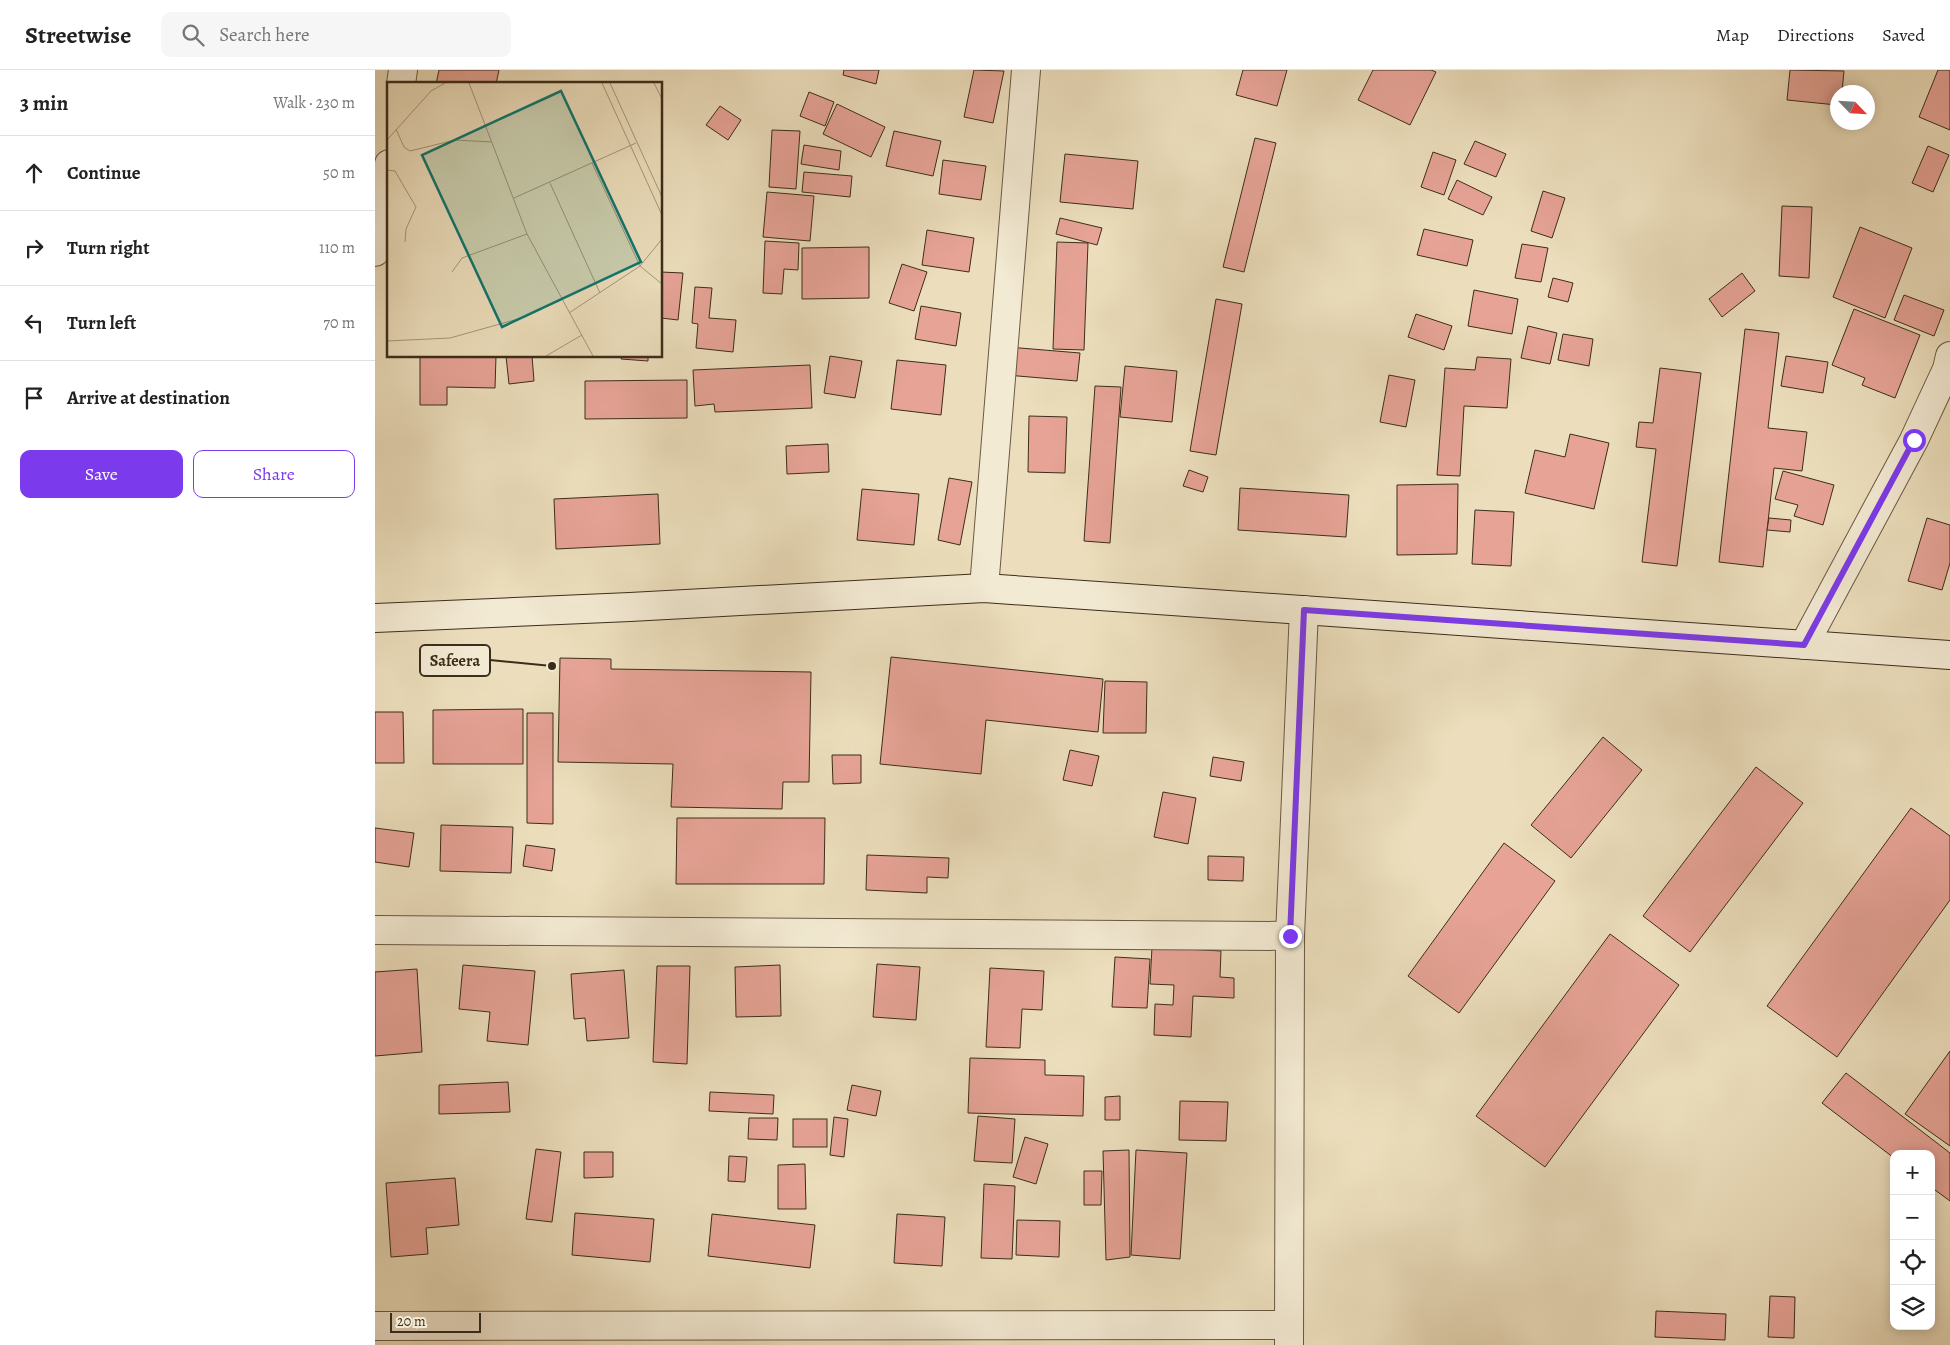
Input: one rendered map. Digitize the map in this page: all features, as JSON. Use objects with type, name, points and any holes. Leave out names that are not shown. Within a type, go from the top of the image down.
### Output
[{"type":"street","points":[[984,588],[1026,70]]},
{"type":"street","points":[[375,252],[387,177]]},
{"type":"street","points":[[1804,645],[1914,440],[1947,369],[1950,356]]},
{"type":"street","points":[[375,618],[630,607],[984,588],[1950,655]]},
{"type":"street","points":[[375,1326],[1289,1335],[1290,936],[1304,610]]},
{"type":"street","points":[[375,930],[1290,936]]},
{"type":"building","points":[[439,70],[499,70],[496,82],[436,82]]},
{"type":"building","points":[[844,70],[879,70],[876,84],[843,75]]},
{"type":"building","points":[[974,70],[1004,71],[993,123],[964,117]]},
{"type":"building","points":[[1243,70],[1287,70],[1277,106],[1236,95]]},
{"type":"building","points":[[1373,70],[1431,70],[1436,72],[1410,125],[1358,100]]},
{"type":"building","points":[[1790,70],[1844,71],[1843,85],[1830,85],[1830,104],[1787,100]]},
{"type":"building","points":[[1938,70],[1950,70],[1950,130],[1919,117]]},
{"type":"building","points":[[809,92],[834,102],[825,126],[800,116]]},
{"type":"building","points":[[837,104],[885,127],[871,157],[823,134]]},
{"type":"building","points":[[720,106],[741,120],[728,140],[706,125]]},
{"type":"building","points":[[772,130],[800,131],[796,189],[769,187]]},
{"type":"building","points":[[894,131],[941,141],[933,176],[886,166]]},
{"type":"building","points":[[1255,138],[1276,143],[1244,272],[1223,267]]},
{"type":"building","points":[[1475,141],[1506,154],[1496,177],[1464,164]]},
{"type":"building","points":[[804,145],[841,151],[839,170],[801,164]]},
{"type":"building","points":[[1928,146],[1949,155],[1933,192],[1912,183]]},
{"type":"building","points":[[1433,152],[1456,160],[1444,195],[1421,187]]},
{"type":"building","points":[[1065,154],[1138,161],[1133,209],[1060,202]]},
{"type":"building","points":[[943,160],[986,166],[981,200],[939,194]]},
{"type":"building","points":[[804,172],[852,176],[850,197],[802,192]]},
{"type":"building","points":[[1457,180],[1492,197],[1483,215],[1448,199]]},
{"type":"building","points":[[1543,191],[1565,198],[1552,238],[1531,231]]},
{"type":"building","points":[[767,192],[814,196],[810,241],[763,237]]},
{"type":"building","points":[[1782,206],[1812,207],[1809,278],[1779,276]]},
{"type":"building","points":[[1060,218],[1102,228],[1097,245],[1056,234]]},
{"type":"building","points":[[1860,227],[1912,248],[1885,318],[1833,297]]},
{"type":"building","points":[[1424,229],[1473,240],[1467,266],[1417,255]]},
{"type":"building","points":[[927,230],[974,238],[969,272],[922,265]]},
{"type":"building","points":[[765,241],[799,243],[798,270],[784,269],[782,294],[763,293]]},
{"type":"building","points":[[1057,242],[1088,243],[1084,350],[1053,349]]},
{"type":"building","points":[[1522,244],[1548,248],[1541,282],[1515,278]]},
{"type":"building","points":[[869,247],[869,298],[802,299],[802,248]]},
{"type":"building","points":[[902,264],[927,272],[914,311],[889,303]]},
{"type":"building","points":[[663,272],[683,273],[678,320],[663,318]]},
{"type":"building","points":[[1742,273],[1755,291],[1722,317],[1709,299]]},
{"type":"building","points":[[1553,278],[1573,283],[1568,302],[1548,297]]},
{"type":"building","points":[[695,287],[712,288],[709,318],[736,320],[733,352],[696,348],[698,324],[692,323]]},
{"type":"building","points":[[1474,290],[1518,299],[1512,334],[1468,326]]},
{"type":"building","points":[[1904,295],[1944,310],[1934,336],[1894,320]]},
{"type":"building","points":[[1216,299],[1242,304],[1216,455],[1190,451]]},
{"type":"building","points":[[921,306],[961,313],[956,346],[915,339]]},
{"type":"building","points":[[1854,309],[1920,335],[1895,398],[1862,385],[1865,378],[1832,365]]},
{"type":"building","points":[[1416,314],[1452,326],[1444,350],[1408,337]]},
{"type":"building","points":[[1528,326],[1557,333],[1550,364],[1521,358]]},
{"type":"building","points":[[1745,329],[1779,333],[1768,428],[1807,432],[1802,471],[1774,468],[1763,567],[1719,562]]},
{"type":"building","points":[[1563,334],[1593,339],[1589,366],[1558,360]]},
{"type":"building","points":[[1008,347],[1080,353],[1077,381],[1006,375]]},
{"type":"building","points":[[830,356],[862,361],[855,398],[824,393]]},
{"type":"building","points":[[1786,356],[1828,362],[1823,393],[1781,386]]},
{"type":"building","points":[[1477,357],[1511,359],[1507,408],[1464,406],[1460,476],[1437,475],[1445,368],[1475,370]]},
{"type":"building","points":[[420,358],[496,358],[495,388],[447,387],[447,405],[420,405]]},
{"type":"building","points":[[506,358],[532,358],[534,381],[509,384]]},
{"type":"building","points":[[648,358],[648,361],[621,359]]},
{"type":"building","points":[[897,360],[946,365],[941,415],[891,409]]},
{"type":"building","points":[[810,365],[812,408],[715,412],[714,404],[695,406],[693,370]]},
{"type":"building","points":[[1125,366],[1177,371],[1172,422],[1120,417]]},
{"type":"building","points":[[1660,368],[1701,373],[1677,566],[1642,562],[1656,449],[1636,447],[1639,422],[1653,423]]},
{"type":"building","points":[[1389,375],[1415,380],[1406,427],[1380,422]]},
{"type":"building","points":[[687,380],[687,418],[585,419],[585,381]]},
{"type":"building","points":[[1095,386],[1121,387],[1110,543],[1084,541]]},
{"type":"building","points":[[1029,416],[1067,417],[1065,473],[1028,472]]},
{"type":"building","points":[[1570,434],[1609,443],[1594,509],[1525,493],[1535,450],[1565,457]]},
{"type":"building","points":[[828,444],[829,472],[787,474],[786,446]]},
{"type":"building","points":[[1189,470],[1208,477],[1203,492],[1183,486]]},
{"type":"building","points":[[1783,471],[1834,485],[1823,525],[1794,516],[1798,505],[1775,499]]},
{"type":"building","points":[[949,478],[972,482],[960,545],[938,540]]},
{"type":"building","points":[[1458,484],[1457,554],[1397,555],[1397,485]]},
{"type":"building","points":[[1240,488],[1349,495],[1346,537],[1238,530]]},
{"type":"building","points":[[862,489],[919,494],[914,545],[857,540]]},
{"type":"building","points":[[658,494],[660,544],[556,549],[554,499]]},
{"type":"building","points":[[1475,510],[1514,512],[1511,566],[1472,564]]},
{"type":"building","points":[[1769,518],[1791,520],[1790,532],[1767,530]]},
{"type":"building","points":[[1927,518],[1950,525],[1950,563],[1942,590],[1908,581]]},
{"type":"building","points":[[891,657],[1103,679],[1098,732],[986,720],[981,774],[880,764]]},
{"type":"building","points":[[560,658],[611,659],[611,669],[811,672],[809,782],[783,782],[782,809],[671,807],[673,764],[558,762]]},
{"type":"building","points":[[1105,681],[1147,682],[1146,733],[1103,733]]},
{"type":"building","points":[[523,709],[523,764],[433,764],[433,710]]},
{"type":"building","points":[[375,712],[403,712],[404,763],[375,763]]},
{"type":"building","points":[[527,713],[553,713],[553,824],[527,823]]},
{"type":"building","points":[[1603,737],[1642,770],[1571,858],[1531,825]]},
{"type":"building","points":[[1070,750],[1099,756],[1092,786],[1063,780]]},
{"type":"building","points":[[832,755],[861,755],[861,783],[833,784]]},
{"type":"building","points":[[1213,757],[1244,762],[1241,781],[1210,776]]},
{"type":"building","points":[[1756,767],[1803,803],[1690,952],[1643,916]]},
{"type":"building","points":[[1163,792],[1196,798],[1188,844],[1154,837]]},
{"type":"building","points":[[1911,808],[1950,836],[1950,900],[1837,1057],[1767,1006]]},
{"type":"building","points":[[677,818],[825,818],[824,884],[676,884]]},
{"type":"building","points":[[441,825],[513,827],[511,873],[440,871]]},
{"type":"building","points":[[375,828],[414,833],[409,867],[375,862]]},
{"type":"building","points":[[1504,843],[1555,881],[1459,1013],[1408,976]]},
{"type":"building","points":[[526,845],[555,849],[552,871],[523,866]]},
{"type":"building","points":[[867,855],[949,858],[948,878],[927,877],[927,893],[866,890]]},
{"type":"building","points":[[1208,856],[1244,857],[1243,881],[1208,880]]},
{"type":"building","points":[[1610,934],[1679,985],[1545,1167],[1476,1116]]},
{"type":"building","points":[[1152,947],[1221,951],[1220,977],[1234,978],[1234,998],[1193,996],[1191,1037],[1154,1035],[1155,1004],[1173,1005],[1174,985],[1150,984]]},
{"type":"building","points":[[1115,957],[1150,959],[1147,1008],[1112,1007]]},
{"type":"building","points":[[877,964],[920,967],[916,1020],[873,1017]]},
{"type":"building","points":[[463,965],[535,971],[528,1045],[487,1041],[490,1012],[459,1009]]},
{"type":"building","points":[[780,965],[781,1016],[736,1017],[735,967]]},
{"type":"building","points":[[657,966],[690,966],[687,1064],[653,1062]]},
{"type":"building","points":[[990,968],[1044,971],[1042,1010],[1022,1009],[1020,1048],[986,1047]]},
{"type":"building","points":[[417,969],[422,1052],[375,1056],[375,972]]},
{"type":"building","points":[[624,970],[629,1038],[587,1041],[585,1018],[574,1019],[571,974]]},
{"type":"building","points":[[1950,1051],[1950,1146],[1905,1114]]},
{"type":"building","points":[[970,1058],[1045,1060],[1045,1075],[1084,1076],[1083,1116],[968,1113]]},
{"type":"building","points":[[1846,1073],[1950,1153],[1950,1201],[1935,1190],[1935,1150],[1890,1150],[1890,1155],[1822,1103]]},
{"type":"building","points":[[508,1082],[510,1112],[439,1114],[439,1085]]},
{"type":"building","points":[[852,1085],[881,1091],[876,1116],[847,1110]]},
{"type":"building","points":[[710,1092],[774,1095],[773,1114],[709,1111]]},
{"type":"building","points":[[1120,1096],[1120,1120],[1105,1120],[1105,1097]]},
{"type":"building","points":[[1180,1101],[1228,1102],[1226,1141],[1179,1140]]},
{"type":"building","points":[[978,1116],[1015,1119],[1012,1163],[974,1161]]},
{"type":"building","points":[[834,1117],[848,1119],[844,1157],[830,1155]]},
{"type":"building","points":[[749,1118],[778,1118],[777,1140],[748,1139]]},
{"type":"building","points":[[793,1119],[827,1119],[827,1147],[793,1147]]},
{"type":"building","points":[[1025,1137],[1048,1144],[1036,1184],[1013,1177]]},
{"type":"building","points":[[536,1149],[561,1152],[552,1222],[526,1219]]},
{"type":"building","points":[[1129,1150],[1130,1257],[1106,1260],[1103,1151]]},
{"type":"building","points":[[1136,1150],[1187,1153],[1180,1259],[1131,1255]]},
{"type":"building","points":[[584,1152],[613,1152],[613,1177],[584,1178]]},
{"type":"building","points":[[729,1156],[747,1157],[745,1182],[728,1181]]},
{"type":"building","points":[[805,1164],[806,1209],[778,1209],[778,1165]]},
{"type":"building","points":[[1084,1171],[1102,1171],[1101,1205],[1084,1205]]},
{"type":"building","points":[[455,1178],[459,1225],[426,1228],[428,1254],[391,1257],[386,1183]]},
{"type":"building","points":[[984,1184],[1015,1186],[1012,1259],[981,1258]]},
{"type":"building","points":[[575,1213],[654,1219],[650,1262],[572,1255]]},
{"type":"building","points":[[712,1214],[815,1225],[810,1268],[708,1256]]},
{"type":"building","points":[[897,1214],[945,1217],[942,1266],[894,1263]]},
{"type":"building","points":[[1017,1220],[1060,1221],[1059,1257],[1016,1255]]},
{"type":"building","points":[[1770,1296],[1795,1297],[1794,1338],[1768,1337]]},
{"type":"building","points":[[1656,1311],[1726,1314],[1725,1340],[1655,1337]]},
{"type":"place","name":"Safeera","points":[[552,666]]},
{"type":"route","points":[[1290,936],[1304,610],[1804,645],[1914,440]]}]
